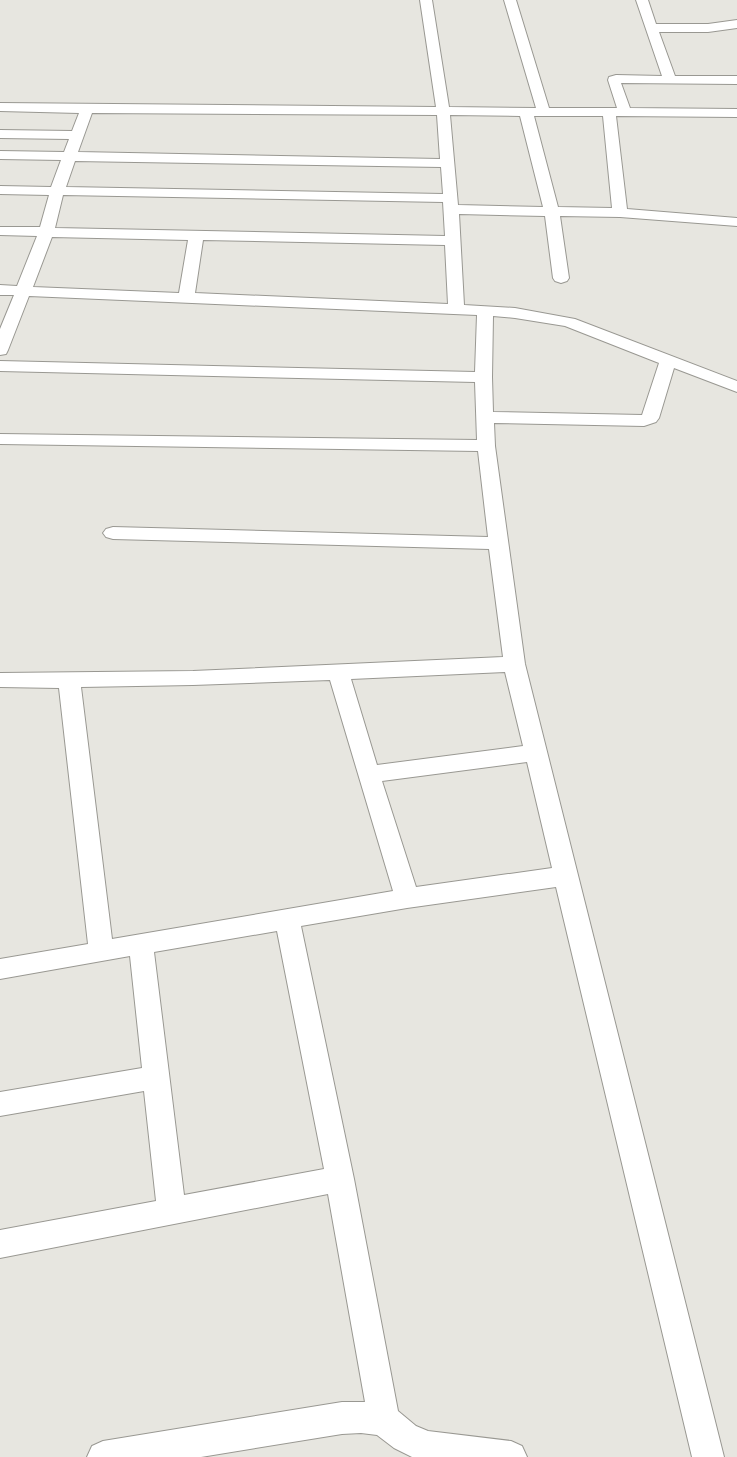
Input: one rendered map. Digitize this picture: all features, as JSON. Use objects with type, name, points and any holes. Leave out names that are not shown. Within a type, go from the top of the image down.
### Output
[{"type":"street","points":[[426,0],[443,112],[448,163],[456,309]]},
{"type":"street","points":[[510,0],[544,112]]},
{"type":"street","points":[[642,0],[669,78]]},
{"type":"street","points":[[652,28],[712,28],[737,24]]},
{"type":"street","points":[[625,112],[615,79],[669,78],[737,80]]},
{"type":"street","points":[[0,107],[737,114]]},
{"type":"street","points":[[0,350],[46,233],[57,191],[87,109]]},
{"type":"street","points":[[526,112],[552,212],[561,278]]},
{"type":"street","points":[[609,112],[620,213]]},
{"type":"street","points":[[0,134],[77,135]]},
{"type":"street","points":[[0,155],[68,158],[448,163]]},
{"type":"street","points":[[0,190],[451,203],[552,212],[620,213],[737,222]]},
{"type":"street","points":[[0,231],[453,241]]},
{"type":"street","points":[[186,298],[196,236]]},
{"type":"street","points":[[0,290],[456,309],[515,313],[569,322],[737,387]]},
{"type":"street","points":[[485,311],[483,377],[486,446],[497,543],[514,664],[708,1457]]},
{"type":"street","points":[[484,417],[644,421],[650,418],[668,360]]},
{"type":"street","points":[[0,366],[483,377]]},
{"type":"street","points":[[0,439],[486,446]]},
{"type":"street","points":[[113,533],[497,543]]},
{"type":"street","points":[[0,680],[70,680],[338,673],[514,664]]},
{"type":"street","points":[[338,673],[407,898]]},
{"type":"street","points":[[70,680],[101,951]]},
{"type":"street","points":[[370,774],[535,753]]},
{"type":"street","points":[[0,969],[407,898],[565,876]]},
{"type":"street","points":[[286,919],[340,1179],[384,1420]]},
{"type":"street","points":[[141,945],[172,1211]]},
{"type":"street","points":[[0,1104],[157,1077]]},
{"type":"street","points":[[0,1244],[340,1179]]},
{"type":"street","points":[[103,1457],[342,1418],[361,1417],[384,1420],[405,1437],[426,1447],[511,1457]]}]
